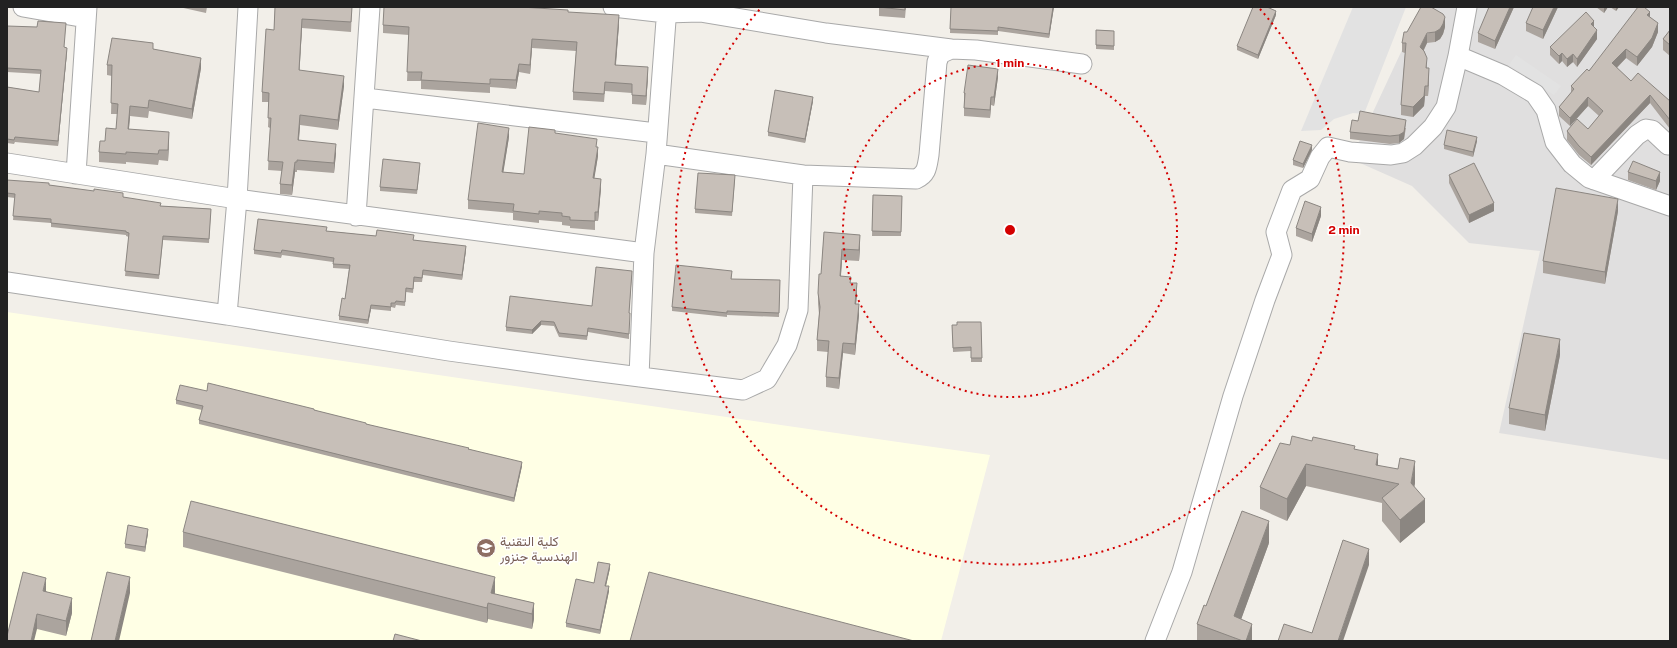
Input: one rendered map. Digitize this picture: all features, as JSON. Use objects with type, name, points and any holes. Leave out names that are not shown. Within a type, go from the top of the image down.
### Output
[{"type":"street","points":[[23,7],[86,12],[76,174]]},
{"type":"street","points":[[227,315],[237,199],[248,7]]},
{"type":"street","points":[[356,216],[370,7]]},
{"type":"street","points":[[613,7],[700,12],[826,33],[1082,64]]},
{"type":"street","points":[[1155,641],[1182,572],[1233,396],[1265,300],[1282,255],[1276,232],[1292,190],[1310,178],[1320,157],[1328,147],[1350,152],[1391,155],[1403,153],[1414,146],[1433,127],[1446,106],[1458,56],[1467,7]]},
{"type":"street","points":[[639,377],[644,253],[656,154],[656,133],[666,10]]},
{"type":"street","points":[[656,154],[803,175],[916,179],[923,176],[927,170],[937,62],[940,54],[951,49]]},
{"type":"street","points":[[1458,56],[1503,75],[1535,94],[1546,110],[1555,142],[1572,164],[1588,178],[1670,206]]},
{"type":"street","points":[[365,98],[656,133]]},
{"type":"street","points":[[1594,180],[1637,135],[1646,128],[1652,130],[1668,145]]},
{"type":"street","points":[[7,163],[356,216],[644,253]]},
{"type":"street","points":[[7,282],[227,315],[449,351],[743,390],[767,379],[787,345],[798,310],[803,175]]},
{"type":"shaded area","points":[[1353,7],[1406,7],[1364,114],[1353,113],[1334,119],[1321,130],[1301,131]]},
{"type":"shaded area","points":[[1424,7],[1670,7],[1670,460],[1499,433],[1540,251],[1469,243],[1412,186],[1351,159],[1409,35]]},
{"type":"shaded area","points":[[1474,7],[1488,7],[1481,28],[1469,24]]},
{"type":"shaded area","points":[[1516,55],[1561,86],[1554,95],[1509,65]]},
{"type":"shaded area","name":"كلية التقنية الهندسية جنزور","points":[[7,312],[990,455],[941,641],[7,641]]},
{"type":"building","points":[[275,7],[352,7],[351,22],[302,19],[299,70],[344,76],[338,120],[300,115],[298,140],[336,144],[334,163],[297,160],[297,162],[295,162],[292,185],[280,184],[283,162],[268,161],[271,118],[268,118],[269,93],[262,92],[266,29],[274,30]]},
{"type":"building","points":[[384,7],[521,7],[619,15],[615,65],[648,67],[646,96],[632,95],[632,84],[605,82],[604,94],[573,92],[577,42],[532,39],[530,65],[519,64],[516,80],[490,79],[490,84],[421,80],[422,72],[407,72],[409,27],[383,25]]},
{"type":"building","points":[[879,7],[905,7],[905,10]]},
{"type":"building","points":[[951,7],[1053,7],[1049,34],[998,27],[998,31],[950,29]]},
{"type":"building","points":[[1253,7],[1267,7],[1276,11],[1258,55],[1237,46]]},
{"type":"building","points":[[1421,7],[1431,7],[1443,14],[1445,17],[1440,29],[1435,32],[1427,33],[1420,47],[1424,51],[1427,58],[1426,68],[1429,68],[1428,86],[1425,86],[1424,96],[1413,107],[1401,105],[1406,43],[1402,43],[1404,32],[1407,32]]},
{"type":"building","points":[[1489,7],[1510,7],[1495,41],[1478,33]]},
{"type":"building","points":[[1533,7],[1554,7],[1543,30],[1526,23]]},
{"type":"building","points":[[1638,7],[1644,7],[1650,12],[1647,15],[1658,23],[1652,38],[1637,57],[1626,49],[1612,63],[1631,81],[1638,73],[1670,101],[1670,120],[1650,95],[1591,157],[1579,146],[1567,131],[1577,119],[1588,129],[1603,111],[1588,97],[1570,118],[1559,107],[1574,89],[1571,86],[1587,69],[1589,71]]},
{"type":"building","points":[[1586,12],[1594,21],[1591,24],[1597,30],[1577,59],[1573,54],[1567,59],[1562,53],[1559,56],[1550,47]]},
{"type":"building","points":[[38,21],[66,23],[64,47],[67,48],[58,141],[15,137],[14,140],[7,139],[7,87],[39,92],[41,70],[7,68],[7,26],[37,27]]},
{"type":"building","points":[[1096,30],[1114,31],[1114,46],[1096,45]]},
{"type":"building","points":[[1670,30],[1670,45],[1663,39]]},
{"type":"building","points":[[112,38],[153,43],[153,49],[201,58],[192,109],[149,100],[148,108],[130,106],[128,129],[169,132],[168,150],[159,150],[158,154],[99,152],[100,141],[105,141],[106,128],[116,129],[118,104],[111,103],[112,65],[107,65]]},
{"type":"building","points":[[968,65],[998,69],[994,97],[991,97],[990,110],[964,108],[964,93]]},
{"type":"building","points":[[775,90],[813,97],[805,139],[768,132]]},
{"type":"building","points":[[1360,111],[1406,120],[1404,132],[1399,135],[1390,136],[1350,132],[1352,120],[1358,121]]},
{"type":"building","points":[[478,123],[509,128],[502,172],[524,174],[529,127],[555,130],[555,133],[597,139],[596,147],[598,147],[593,178],[601,179],[598,212],[595,212],[595,221],[570,220],[570,217],[562,216],[562,213],[539,211],[539,214],[513,211],[514,204],[468,200]]},
{"type":"building","points":[[1447,130],[1477,137],[1473,152],[1444,145]]},
{"type":"building","points":[[1300,141],[1312,145],[1303,164],[1293,160]]},
{"type":"building","points":[[383,159],[420,163],[417,190],[380,187]]},
{"type":"building","points":[[1633,161],[1660,172],[1656,181],[1628,172]]},
{"type":"building","points":[[1474,163],[1494,203],[1469,215],[1449,175]]},
{"type":"building","points":[[698,173],[735,175],[732,212],[695,209]]},
{"type":"building","points":[[7,180],[49,183],[49,185],[123,193],[123,197],[161,203],[160,206],[211,209],[209,239],[163,236],[159,275],[125,271],[129,233],[126,231],[51,223],[51,219],[13,216],[15,194],[7,193]]},
{"type":"building","points":[[1556,188],[1618,199],[1605,272],[1543,261]]},
{"type":"building","points":[[873,195],[902,196],[901,232],[872,231]]},
{"type":"building","points":[[1305,201],[1321,207],[1312,234],[1296,228]]},
{"type":"building","points":[[258,219],[327,227],[326,231],[376,236],[377,230],[414,235],[413,240],[466,246],[462,275],[423,270],[422,278],[414,277],[413,289],[406,288],[405,302],[396,301],[395,303],[391,303],[391,307],[371,305],[368,320],[339,316],[342,298],[345,299],[350,265],[333,264],[334,258],[282,250],[281,253],[254,250]]},
{"type":"building","points":[[824,232],[860,235],[859,250],[842,249],[840,276],[851,277],[850,283],[857,283],[855,304],[859,304],[855,344],[843,343],[839,378],[826,377],[829,341],[817,340],[820,307],[818,293],[819,274],[821,274]]},
{"type":"building","points":[[676,265],[732,271],[731,279],[780,280],[779,313],[727,311],[727,313],[672,307]]},
{"type":"building","points":[[596,267],[632,271],[629,334],[588,328],[587,336],[559,333],[554,322],[541,321],[532,330],[506,327],[510,296],[592,306]]},
{"type":"building","points":[[957,322],[981,322],[982,358],[971,358],[971,347],[953,348],[952,325],[957,325]]},
{"type":"building","points":[[1524,333],[1560,339],[1545,415],[1509,408]]},
{"type":"building","points":[[208,383],[314,409],[366,424],[522,462],[514,498],[199,420],[203,406],[176,400],[180,385],[207,391]]},
{"type":"building","points":[[1292,436],[1312,441],[1313,437],[1355,446],[1354,449],[1378,454],[1376,465],[1398,469],[1400,458],[1415,461],[1411,483],[1425,499],[1400,520],[1382,498],[1399,484],[1306,464],[1287,499],[1260,487],[1280,443],[1290,445]]},
{"type":"building","points":[[191,501],[495,577],[491,593],[534,603],[532,614],[488,603],[487,608],[183,532]]},
{"type":"building","points":[[1242,511],[1269,521],[1234,616],[1252,624],[1246,641],[1197,624],[1204,605],[1206,606]]},
{"type":"building","points":[[128,525],[148,529],[145,547],[125,544]]},
{"type":"building","points":[[1343,540],[1369,549],[1338,641],[1278,641],[1284,624],[1312,633]]},
{"type":"building","points":[[598,562],[610,564],[605,586],[609,586],[600,630],[566,623],[576,579],[594,583]]},
{"type":"building","points":[[23,572],[46,578],[43,591],[72,598],[66,621],[37,614],[31,641],[7,641],[7,636]]},
{"type":"building","points":[[107,572],[130,577],[115,641],[91,641]]},
{"type":"building","points":[[649,572],[914,641],[630,641]]},
{"type":"building","points":[[395,634],[422,641],[393,641]]},
{"type":"place","name":"كلية التقنية الهندسية جنزور","points":[[486,548]]}]
